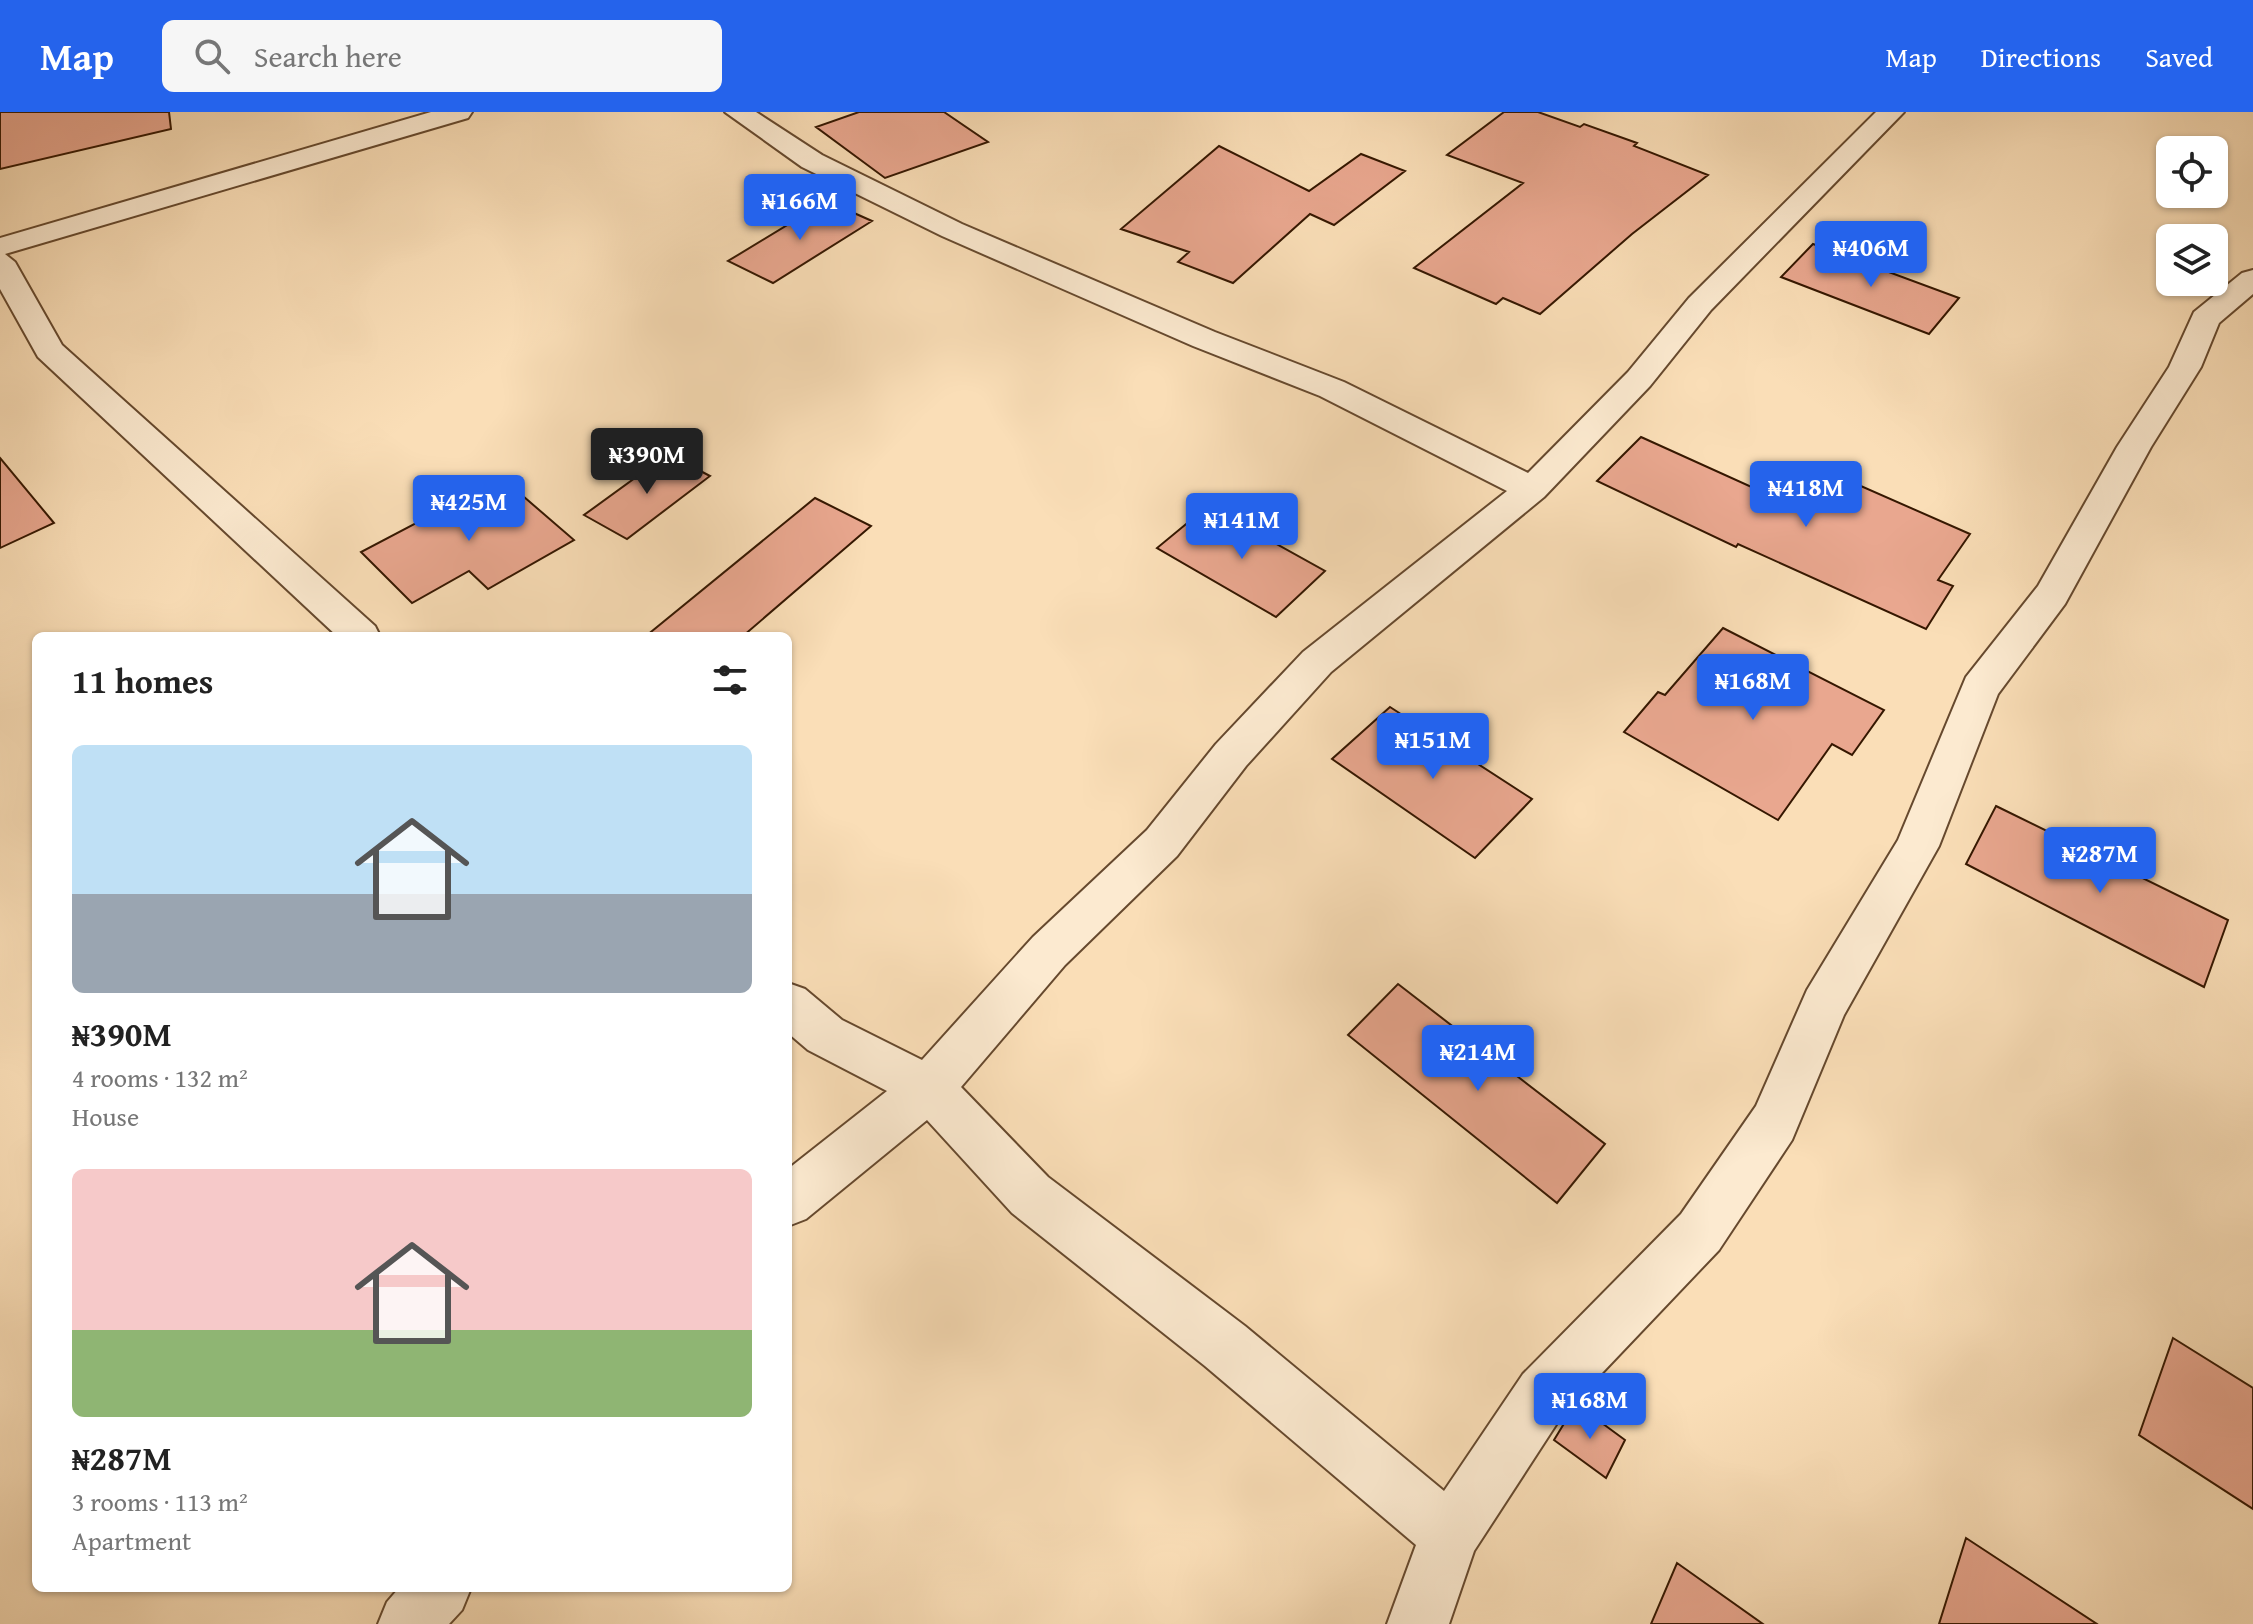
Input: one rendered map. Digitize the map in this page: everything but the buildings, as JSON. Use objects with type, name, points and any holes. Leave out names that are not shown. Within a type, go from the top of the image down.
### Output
[{"type":"street","points":[[0,247],[459,112]]},
{"type":"street","points":[[738,112],[812,161],[952,230],[1204,339],[1332,389],[1532,489]]},
{"type":"street","points":[[792,1198],[929,1088],[1049,951],[1162,843],[1231,755],[1317,662],[1532,489],[1639,379],[1700,304],[1891,112]]},
{"type":"street","points":[[0,262],[49,350],[357,632]]},
{"type":"street","points":[[1418,1624],[1450,1535],[1543,1394],[1700,1232],[1774,1123],[1824,1005],[1917,846],[1980,688],[2052,595],[2134,447],[2185,367],[2205,319],[2253,279]]},
{"type":"street","points":[[792,1007],[825,1035],[929,1088],[1030,1195],[1225,1346],[1450,1535]]},
{"type":"street","points":[[409,1624],[437,1592]]}]
